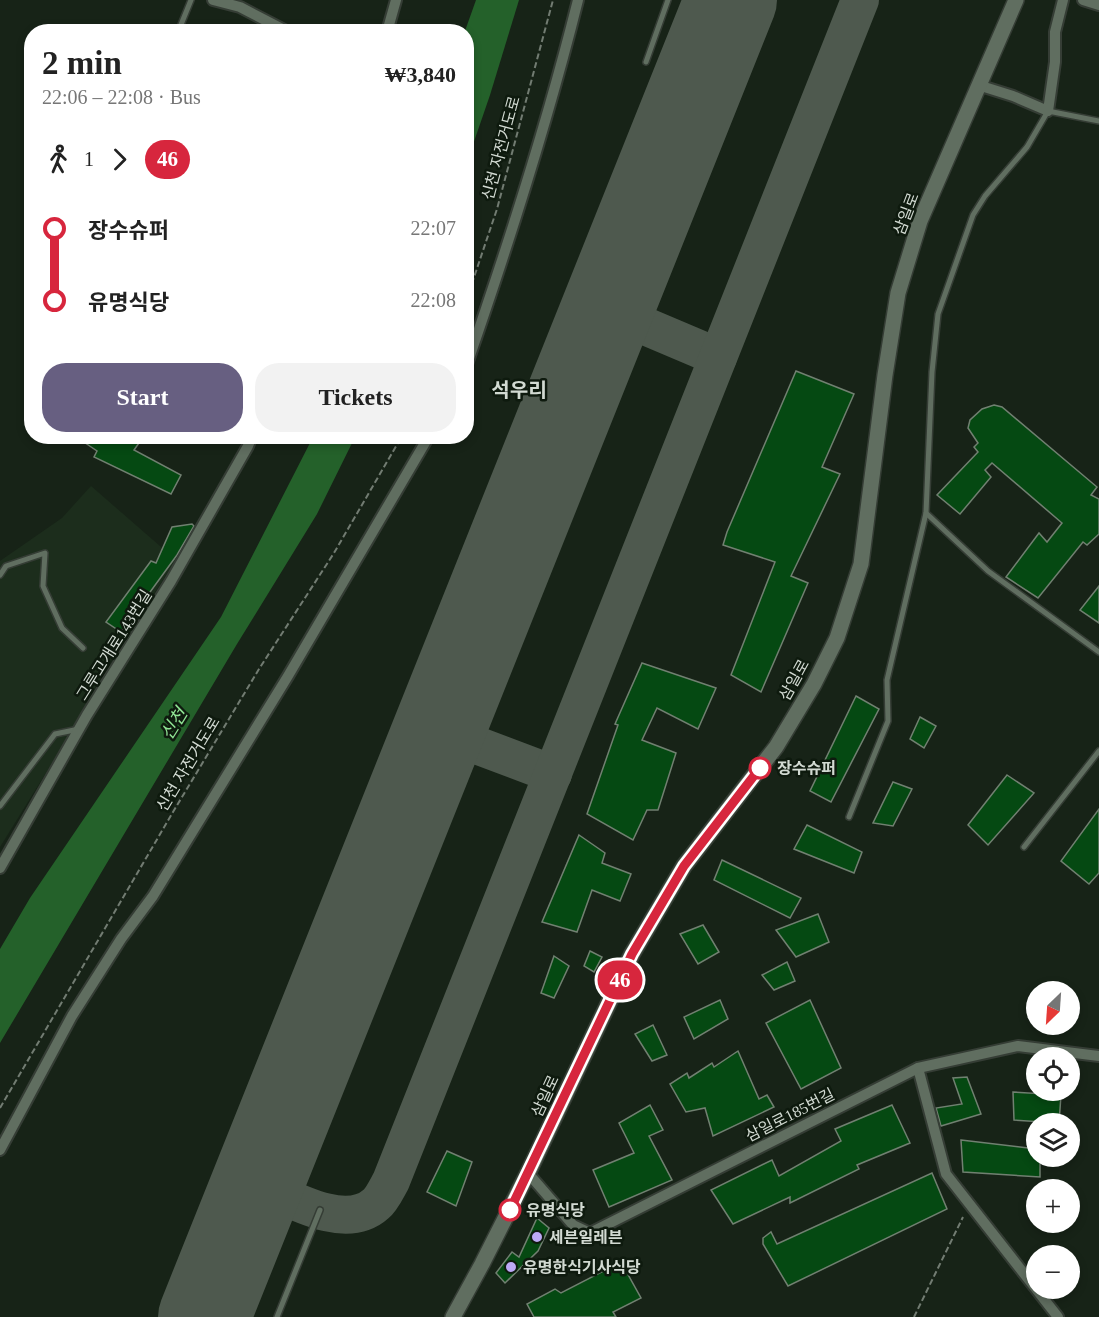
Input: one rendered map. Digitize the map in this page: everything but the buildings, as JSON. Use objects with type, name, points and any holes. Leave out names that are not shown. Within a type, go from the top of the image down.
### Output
[{"type":"main road","name":"삼일로","points":[[453,1317],[528,1173],[632,954],[684,866],[776,747],[814,684],[837,638],[861,564],[898,293],[920,221],[1016,0]]},
{"type":"street","points":[[213,0],[240,7],[273,24]]},
{"type":"street","points":[[389,24],[396,0]]},
{"type":"street","points":[[474,344],[509,244],[562,65],[578,0]]},
{"type":"street","points":[[978,85],[1014,96],[1048,111],[1055,62],[1055,32],[1063,0]]},
{"type":"street","points":[[1083,0],[1099,5]]},
{"type":"street","name":"그루고개로143번길","points":[[0,868],[80,728],[171,581],[249,444]]},
{"type":"street","points":[[0,1150],[72,1016],[165,876],[288,676],[424,444]]},
{"type":"street","name":"삼일로185번길","points":[[528,1173],[573,1225],[590,1233],[918,1068],[1018,1046],[1099,1056]]},
{"type":"street","points":[[918,1068],[946,1174],[1058,1317]]},
{"type":"lane","points":[[181,24],[191,0]]},
{"type":"lane","points":[[646,62],[668,0]]},
{"type":"lane","points":[[849,817],[888,721],[887,680],[926,513],[932,372],[938,314],[973,215],[985,196],[1027,147],[1048,111],[1099,122]]},
{"type":"lane","points":[[926,513],[988,571],[1099,652]]},
{"type":"lane","points":[[0,575],[6,566],[45,553],[43,586],[62,628],[83,648]]},
{"type":"lane","points":[[0,806],[55,734],[80,728]]},
{"type":"lane","points":[[1024,847],[1099,751]]},
{"type":"lane","points":[[277,1317],[320,1210]]},
{"type":"path","name":"신천 자전거도로","points":[[474,277],[497,209],[554,0]]},
{"type":"path","name":"신천 자전거도로","points":[[0,1108],[173,812],[259,669],[334,553],[397,444]]},
{"type":"path","points":[[914,1317],[969,1205]]},
{"type":"shaded area","points":[[91,486],[176,560],[115,653],[52,763],[0,847],[0,561],[62,518]]},
{"type":"water","points":[[476,0],[519,0],[474,142],[474,24],[467,24]]},
{"type":"water","name":"신천","points":[[309,444],[352,444],[317,514],[0,1043],[0,949],[30,898],[221,617]]},
{"type":"taxiway","points":[[257,1184],[317,1210],[349,1215],[363,1212],[376,1204],[391,1181],[860,0]]},
{"type":"taxiway","points":[[607,310],[718,357]]},
{"type":"taxiway","points":[[439,731],[553,774]]},
{"type":"runway","points":[[204,1317],[731,0]]},
{"type":"bus line","name":"46","points":[[510,1210],[632,954],[684,866],[760,768]]},
{"type":"place","name":"장수슈퍼","points":[[760,768]]},
{"type":"place","name":"유명식당","points":[[510,1210]]},
{"type":"place","name":"세븐일레븐","points":[[537,1237]]},
{"type":"place","name":"유명한식기사식당","points":[[511,1267]]},
{"type":"district","name":"석우리","points":[[519,390]]}]
